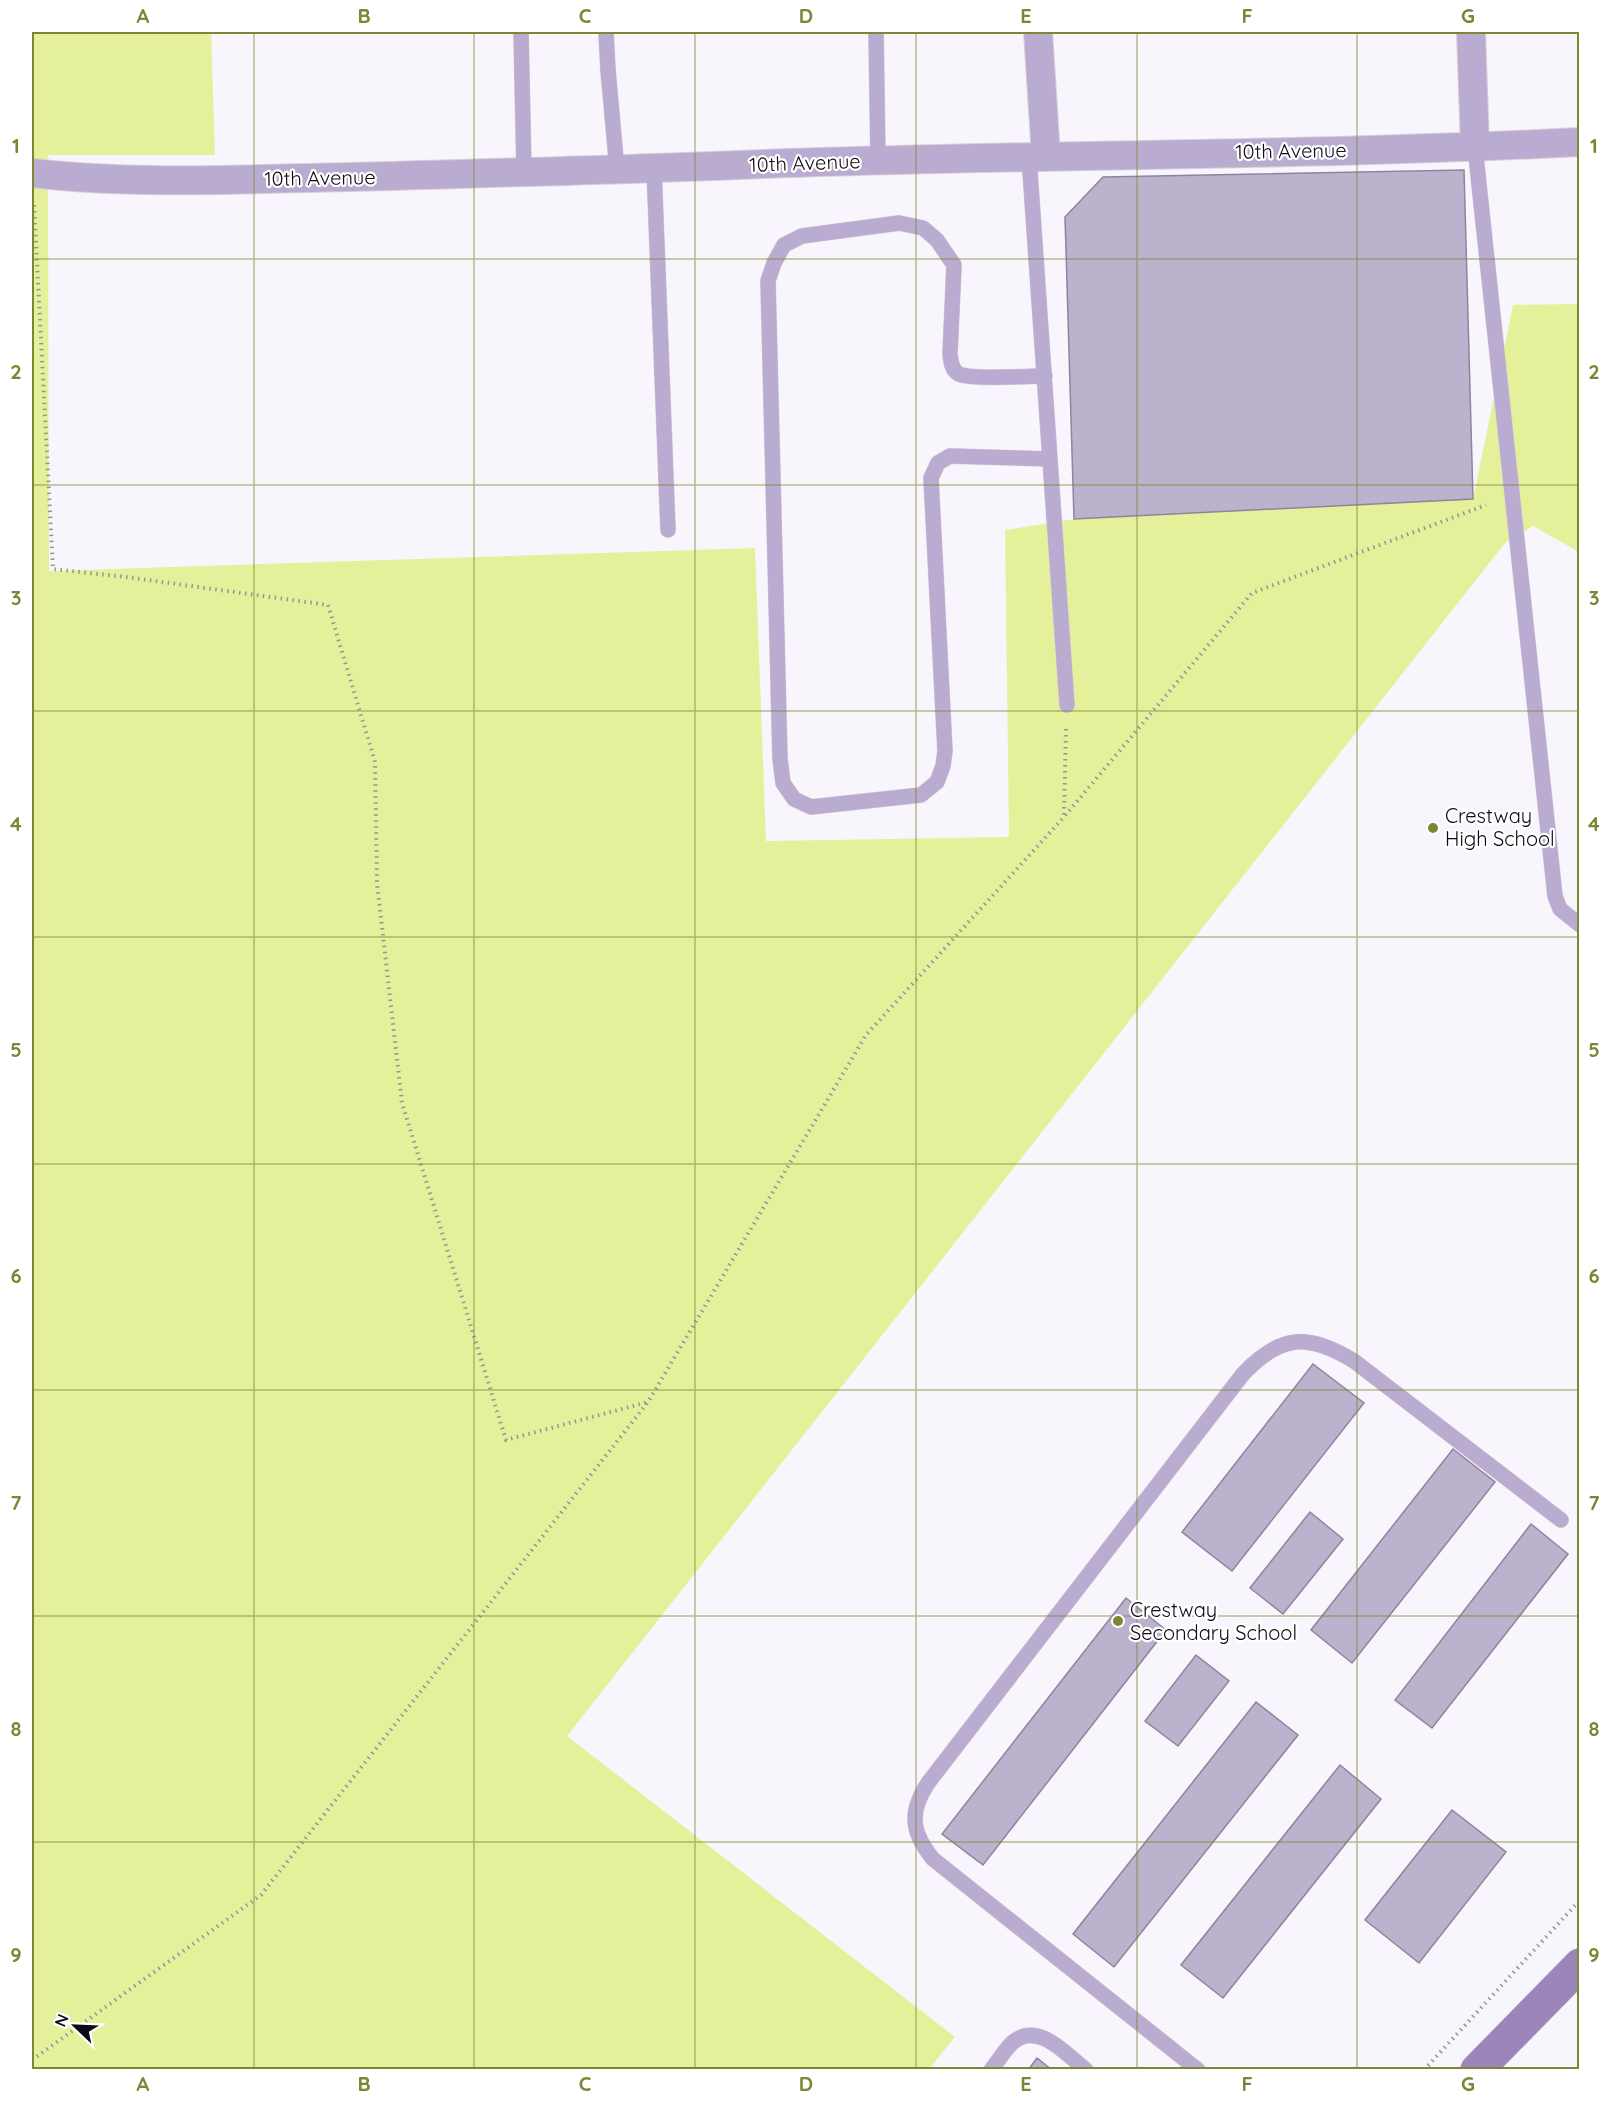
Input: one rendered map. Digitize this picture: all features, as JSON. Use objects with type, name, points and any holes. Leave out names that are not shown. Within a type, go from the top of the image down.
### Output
[{"type":"main road","points":[[1477,2070],[1580,1965]]},
{"type":"street","points":[[1038,32],[1038,156]]},
{"type":"street","points":[[1471,32],[1475,147]]},
{"type":"street","name":"10th Avenue","points":[[32,173],[90,179],[179,181],[617,170],[878,160],[1475,147],[1580,142]]},
{"type":"lane","points":[[521,32],[524,172]]},
{"type":"lane","points":[[606,32],[617,170]]},
{"type":"lane","points":[[876,32],[878,160]]},
{"type":"lane","points":[[1475,147],[1556,896],[1560,909],[1580,925]]},
{"type":"lane","points":[[1038,156],[1044,375],[1067,705]]},
{"type":"lane","points":[[654,168],[668,530]]},
{"type":"lane","points":[[1044,375],[986,377],[959,374],[951,366],[954,266],[937,240],[923,228],[899,223],[802,236],[784,245],[774,263],[768,281],[780,759],[783,783],[794,799],[811,807],[921,795],[937,782],[943,766],[945,751],[932,478],[938,463],[951,456],[1050,459]]},
{"type":"lane","points":[[1197,2070],[933,1859],[918,1837],[914,1816],[920,1796],[928,1783],[1243,1374],[1261,1356],[1279,1345],[1297,1342],[1315,1343],[1334,1348],[1561,1520]]},
{"type":"lane","points":[[991,2070],[1018,2038],[1028,2035],[1048,2040],[1086,2070]]},
{"type":"path","points":[[32,173],[53,570],[126,577],[328,605],[375,762],[377,883],[402,1102],[506,1440],[648,1402]]},
{"type":"path","points":[[32,2060],[261,1896],[648,1402],[866,1035],[1064,817],[1252,592],[1486,506],[1486,495]]},
{"type":"path","points":[[1064,817],[1067,705]]},
{"type":"path","points":[[1424,2070],[1580,1900]]},
{"type":"green space","points":[[32,32],[211,32],[215,155],[48,155],[49,571],[755,548],[766,841],[1009,837],[1005,530],[1074,519],[1473,499],[1513,305],[1579,304],[1579,552],[1533,526],[1505,543],[567,1736],[955,2037],[929,2069],[32,2070]]},
{"type":"building","points":[[1464,170],[1473,499],[1074,519],[1065,217],[1103,177]]},
{"type":"building","points":[[1313,1364],[1364,1403],[1232,1571],[1182,1532]]},
{"type":"building","points":[[1453,1449],[1495,1482],[1352,1663],[1311,1630]]},
{"type":"building","points":[[1310,1512],[1343,1539],[1283,1614],[1250,1588]]},
{"type":"building","points":[[1531,1524],[1568,1554],[1432,1728],[1395,1700]]},
{"type":"building","points":[[1126,1598],[1166,1630],[983,1865],[942,1834]]},
{"type":"building","points":[[1196,1655],[1229,1681],[1178,1746],[1145,1721]]},
{"type":"building","points":[[1256,1702],[1298,1735],[1114,1967],[1073,1934]]},
{"type":"building","points":[[1340,1765],[1381,1799],[1223,1998],[1181,1965]]},
{"type":"building","points":[[1452,1810],[1506,1852],[1419,1963],[1365,1920]]},
{"type":"building","points":[[1037,2058],[1052,2070],[1028,2070]]},
{"type":"place","name":"Crestway High School","points":[[1433,828]]},
{"type":"place","name":"Crestway Secondary School","points":[[1118,1621]]}]
